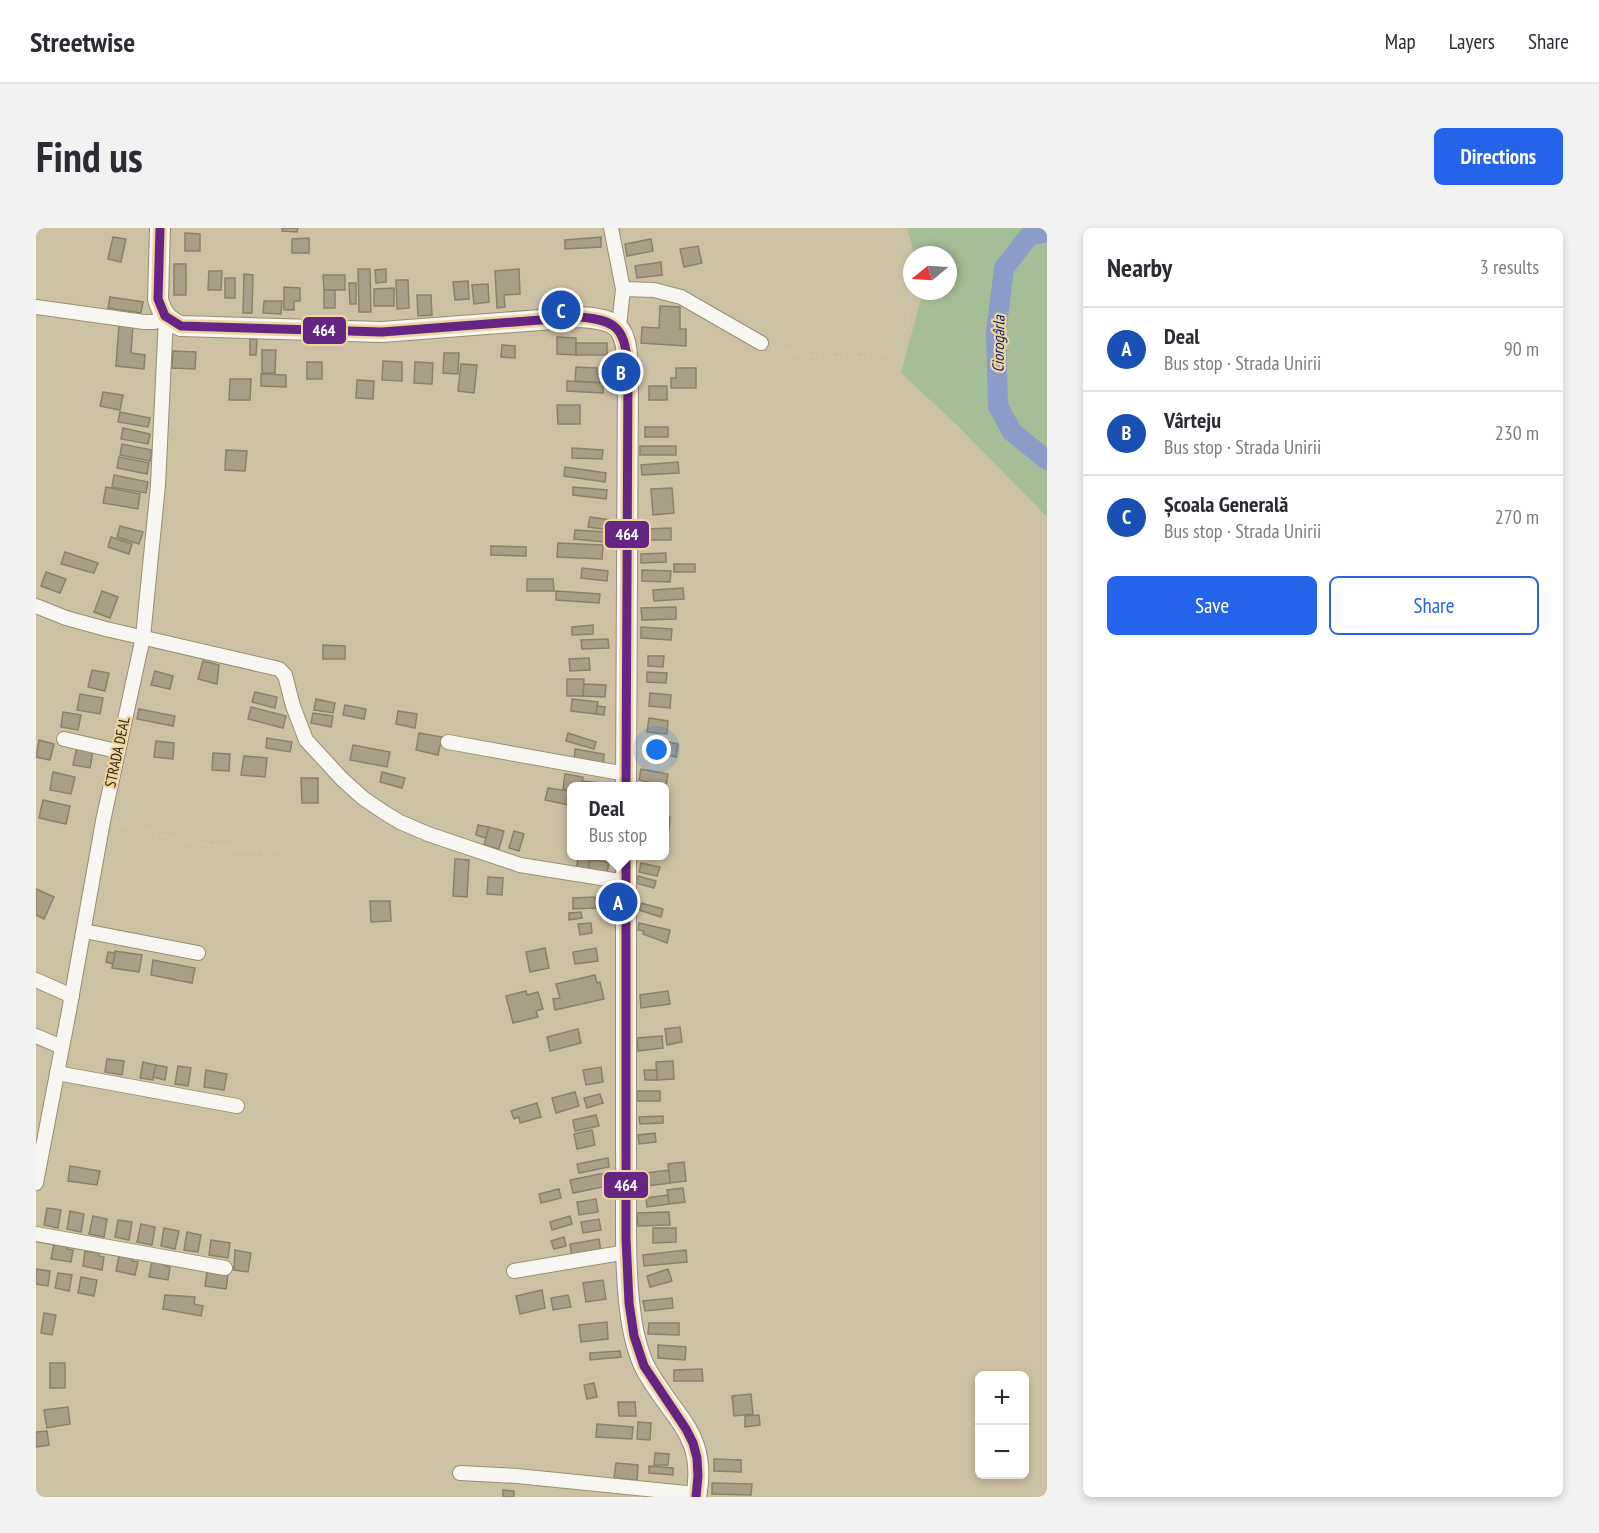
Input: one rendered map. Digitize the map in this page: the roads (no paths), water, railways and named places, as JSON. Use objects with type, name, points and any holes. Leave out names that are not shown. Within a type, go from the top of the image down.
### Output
[{"type":"main road","points":[[160,228],[157,290],[160,308],[174,323],[191,327],[354,332],[579,317],[602,319],[619,326],[624,334],[627,347],[628,369],[626,780]]},
{"type":"main road","points":[[626,860],[627,1252],[630,1314],[638,1352],[648,1374],[687,1428],[694,1443],[698,1459],[696,1495]]},
{"type":"street","points":[[611,228],[622,289],[619,326]]},
{"type":"street","points":[[622,289],[654,290],[681,297],[761,344]]},
{"type":"street","points":[[36,307],[144,322],[154,322],[166,317]]},
{"type":"street","name":"STRADA DEAL","points":[[36,1183],[103,821],[142,637],[158,485],[166,317]]},
{"type":"street","points":[[36,606],[66,618],[282,671],[287,681],[292,706],[306,740],[315,752],[363,798],[400,822],[476,852],[520,865],[626,882]]},
{"type":"street","points":[[64,739],[117,751]]},
{"type":"street","points":[[448,742],[626,780]]},
{"type":"street","points":[[84,931],[198,953]]},
{"type":"street","points":[[36,980],[72,996]]},
{"type":"street","points":[[36,1036],[62,1047]]},
{"type":"street","points":[[57,1073],[237,1106]]},
{"type":"street","points":[[36,1234],[225,1268]]},
{"type":"street","points":[[513,1271],[627,1252]]},
{"type":"street","points":[[460,1473],[517,1476],[696,1495]]},
{"type":"waterway","name":"Ciorogârla","points":[[1047,232],[1029,236],[1004,268],[996,333],[998,406],[1012,432],[1047,460]]},
{"type":"place","name":"Școala Generală","points":[[561,310]]},
{"type":"place","name":"Vârteju","points":[[621,372]]},
{"type":"place","name":"Deal","points":[[618,902]]}]
